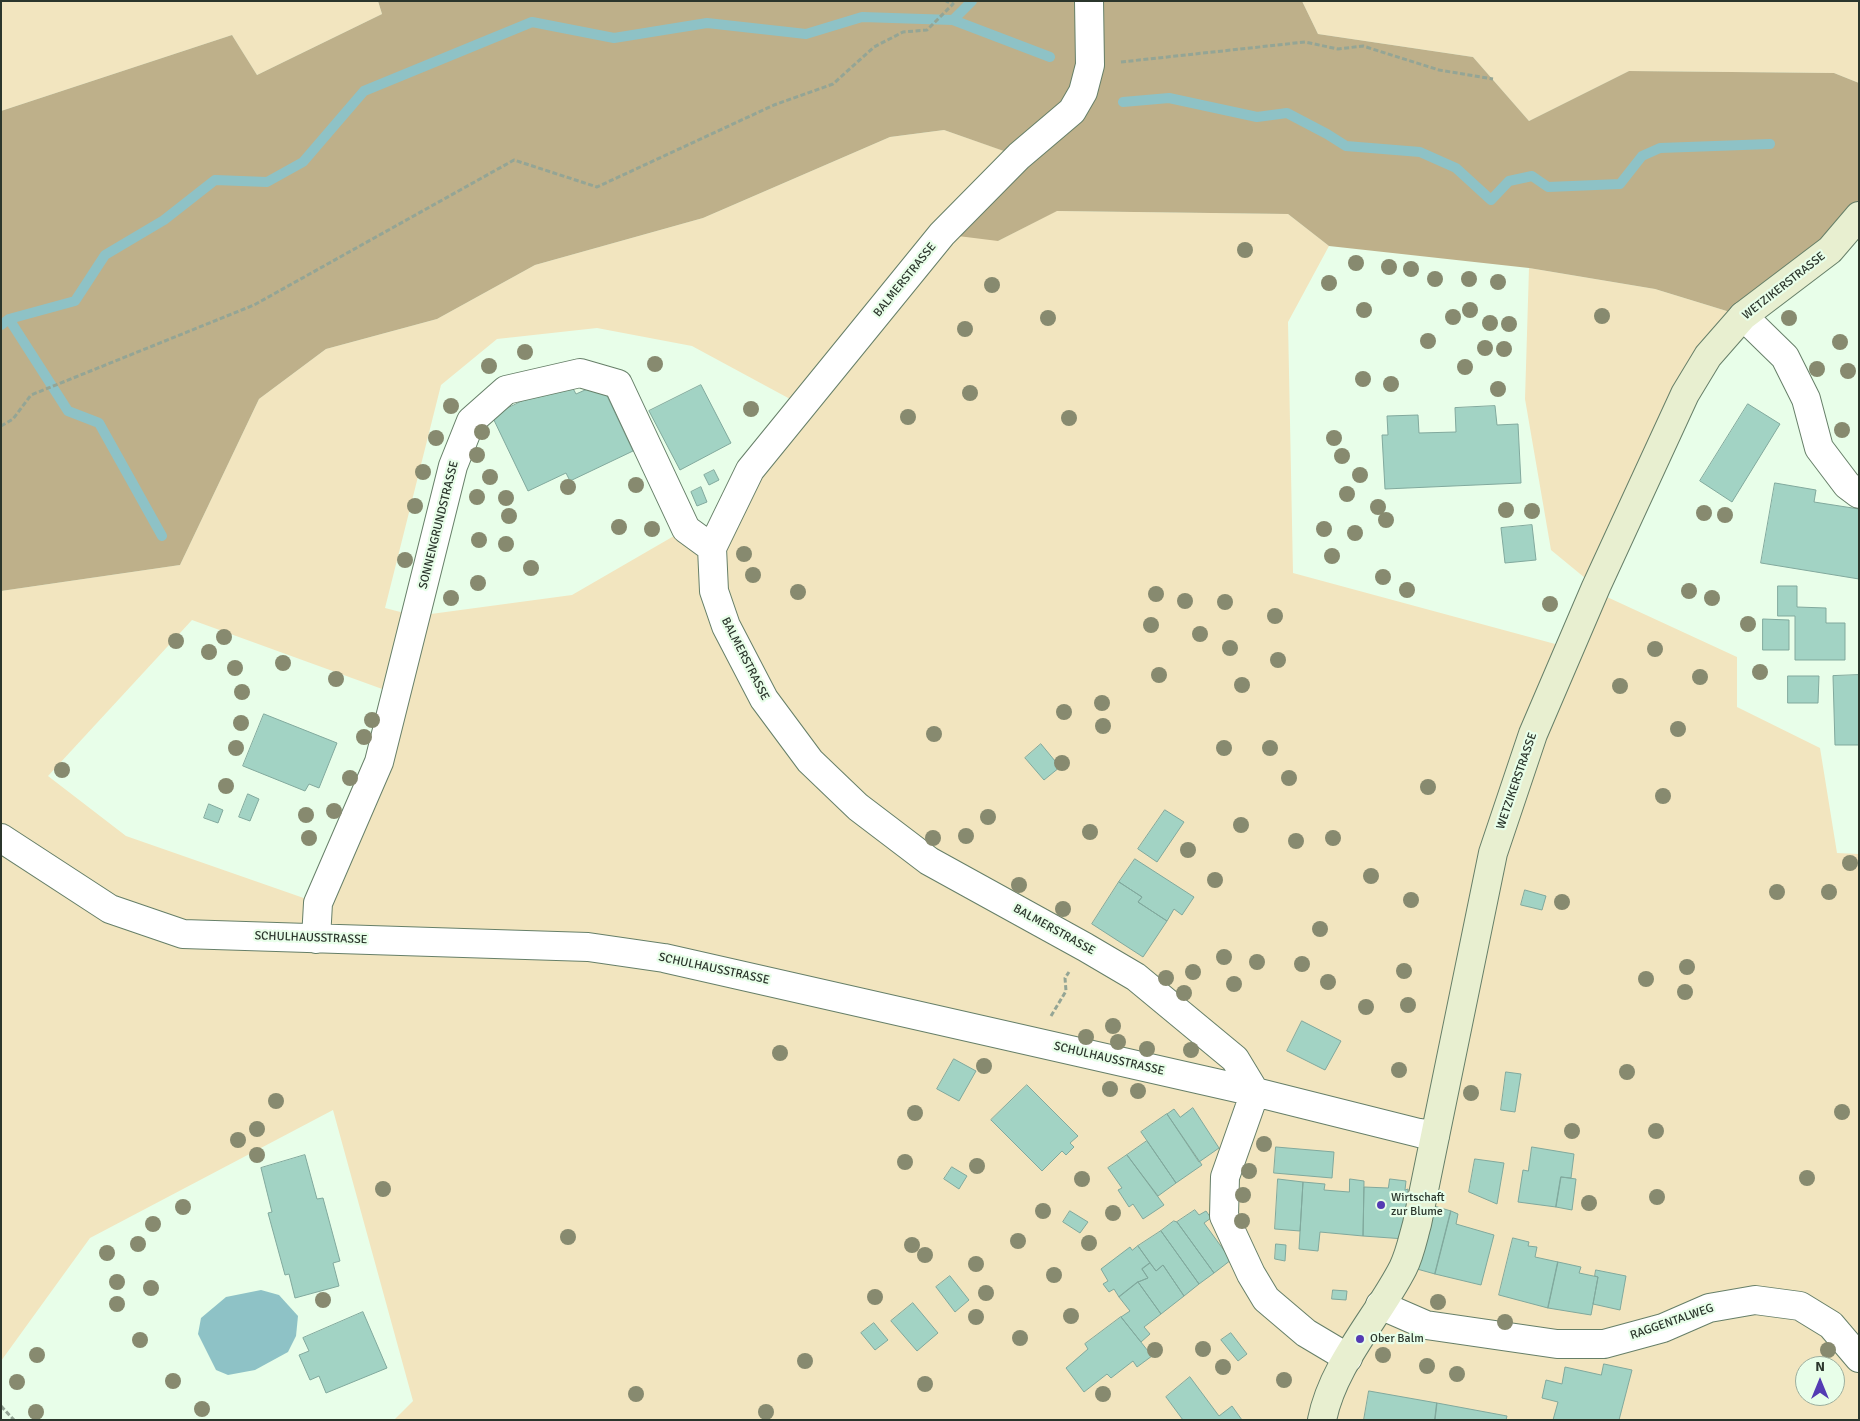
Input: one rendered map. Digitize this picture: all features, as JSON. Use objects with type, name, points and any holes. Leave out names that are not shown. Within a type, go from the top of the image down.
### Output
[{"type":"street","name":"BALMERSTRASSE","points":[[1089,1],[1090,65],[1083,92],[1072,111],[1019,156],[942,234],[750,470],[712,548],[714,591],[726,626],[764,699],[810,761],[858,807],[929,861],[1085,947],[1136,978],[1235,1059],[1255,1092]]},
{"type":"street","name":"WETZIKERSTRASSE","points":[[1322,1420],[1332,1391],[1348,1358],[1403,1267],[1418,1224],[1492,853],[1533,734],[1596,587],[1685,394],[1708,356],[1743,316],[1830,250],[1859,216]]},
{"type":"street","points":[[1743,316],[1785,357],[1806,399],[1819,448],[1847,485],[1859,494]]},
{"type":"street","name":"SONNENGRUNDSTRASSE","points":[[316,939],[318,903],[379,762],[453,466],[471,421],[506,390],[580,373],[618,384],[686,529],[712,548]]},
{"type":"street","name":"SCHULHAUSSTRASSE","points":[[1,838],[110,909],[183,934],[588,947],[664,958],[1255,1092],[1435,1135]]},
{"type":"street","points":[[1255,1092],[1225,1177],[1224,1216],[1251,1274],[1266,1299],[1306,1333],[1348,1358]]},
{"type":"street","name":"RAGGENTALWEG","points":[[1380,1305],[1426,1325],[1557,1344],[1604,1344],[1663,1328],[1709,1308],[1755,1300],[1800,1306],[1831,1325],[1859,1358]]},
{"type":"path","points":[[1,426],[12,419],[31,395],[254,305],[514,160],[597,187],[774,105],[833,84],[874,47],[904,32],[927,30],[952,4],[946,1]]},
{"type":"path","points":[[1090,65],[1305,42],[1338,49],[1363,46],[1440,70],[1493,79]]},
{"type":"path","points":[[1036,1042],[1066,991],[1065,978],[1085,947]]},
{"type":"path","points":[[1,1406],[14,1420]]},
{"type":"shaded area","points":[[1,1],[378,1],[382,14],[257,75],[232,35],[1,111]]},
{"type":"shaded area","points":[[378,1],[1302,1],[1318,34],[1473,57],[1529,121],[1629,71],[1834,73],[1859,83],[1859,216],[1743,316],[1655,289],[1529,268],[1329,246],[1288,214],[1057,211],[998,241],[942,234],[1018,156],[944,130],[890,137],[703,218],[535,265],[437,319],[326,349],[259,399],[180,565],[1,591],[1,111],[232,35],[257,75],[382,14]]},
{"type":"shaded area","points":[[1302,1],[1859,1],[1859,83],[1834,73],[1629,71],[1529,121],[1473,57],[1318,34]]},
{"type":"shaded area","points":[[944,130],[1019,156],[998,241],[1056,211],[1288,214],[1329,246],[1288,322],[1293,573],[1570,648],[1594,591],[1737,657],[1737,707],[1820,748],[1837,853],[1859,854],[1859,1420],[394,1420],[413,1401],[333,1110],[90,1238],[1,1361],[1,591],[180,565],[259,399],[326,349],[437,319],[535,265],[703,218],[890,137]],"holes":[[[597,328],[692,346],[803,406],[712,548],[686,529],[572,595],[416,616],[385,608],[441,385],[497,339]],[[192,620],[396,694],[318,903],[126,836],[48,776]]]},
{"type":"shaded area","points":[[1529,268],[1655,289],[1743,316],[1596,587],[1551,550],[1525,399]]},
{"type":"water","points":[[261,1290],[279,1295],[298,1316],[296,1336],[288,1352],[255,1370],[228,1375],[216,1370],[198,1334],[201,1318],[226,1297]]},
{"type":"building","points":[[568,379],[576,394],[601,383],[633,451],[570,481],[566,473],[528,491],[492,416]]},
{"type":"building","points":[[701,385],[731,443],[680,470],[649,411]]},
{"type":"building","points":[[1748,404],[1780,424],[1732,502],[1700,481]]},
{"type":"building","points":[[1495,406],[1497,425],[1518,424],[1521,483],[1385,489],[1382,435],[1388,435],[1387,416],[1418,415],[1419,433],[1456,432],[1455,408]]},
{"type":"building","points":[[714,470],[719,480],[709,485],[704,475]]},
{"type":"building","points":[[1775,483],[1816,490],[1814,502],[1859,509],[1859,579],[1761,563]]},
{"type":"building","points":[[701,487],[707,502],[697,506],[691,492]]},
{"type":"building","points":[[1532,525],[1536,560],[1505,563],[1501,528]]},
{"type":"building","points":[[1778,586],[1797,586],[1797,607],[1826,608],[1826,623],[1845,623],[1845,660],[1795,660],[1795,616],[1778,616]]},
{"type":"building","points":[[1763,619],[1789,620],[1789,650],[1763,650]]},
{"type":"building","points":[[1859,675],[1859,745],[1835,745],[1833,676]]},
{"type":"building","points":[[1788,676],[1819,676],[1818,703],[1788,703]]},
{"type":"building","points":[[264,714],[337,743],[319,788],[309,784],[305,791],[243,766]]},
{"type":"building","points":[[1041,744],[1060,767],[1044,780],[1025,758]]},
{"type":"building","points":[[248,794],[259,799],[250,821],[239,817]]},
{"type":"building","points":[[209,804],[223,810],[218,823],[204,818]]},
{"type":"building","points":[[1165,810],[1184,822],[1157,862],[1138,849]]},
{"type":"building","points":[[1135,859],[1194,897],[1182,915],[1174,909],[1167,921],[1138,902],[1142,897],[1119,882]]},
{"type":"building","points":[[1119,882],[1142,897],[1138,902],[1167,921],[1143,957],[1092,924]]},
{"type":"building","points":[[1525,890],[1546,896],[1542,910],[1521,905]]},
{"type":"building","points":[[1302,1021],[1341,1041],[1325,1070],[1287,1051]]},
{"type":"building","points":[[954,1059],[976,1071],[959,1101],[937,1089]]},
{"type":"building","points":[[1506,1072],[1521,1074],[1515,1112],[1501,1110]]},
{"type":"building","points":[[1027,1085],[1078,1136],[1070,1143],[1074,1147],[1066,1155],[1062,1151],[1042,1171],[991,1120]]},
{"type":"building","points":[[1193,1108],[1219,1148],[1199,1162],[1167,1114],[1174,1109],[1180,1117]]},
{"type":"building","points":[[1167,1114],[1202,1165],[1176,1183],[1141,1132]]},
{"type":"building","points":[[1147,1141],[1176,1183],[1158,1196],[1127,1155]]},
{"type":"building","points":[[1276,1147],[1334,1152],[1332,1178],[1274,1173]]},
{"type":"building","points":[[1532,1147],[1574,1154],[1571,1178],[1561,1177],[1556,1207],[1518,1202],[1523,1170],[1528,1171]]},
{"type":"building","points":[[305,1155],[317,1199],[323,1198],[340,1261],[333,1263],[339,1286],[295,1298],[289,1274],[285,1275],[268,1213],[272,1212],[261,1168]]},
{"type":"building","points":[[1127,1155],[1164,1205],[1143,1219],[1133,1204],[1129,1207],[1118,1190],[1122,1188],[1108,1168]]},
{"type":"building","points":[[1475,1159],[1504,1163],[1497,1204],[1469,1192]]},
{"type":"building","points":[[952,1167],[967,1176],[959,1189],[944,1179]]},
{"type":"building","points":[[1561,1177],[1576,1179],[1572,1210],[1556,1207]]},
{"type":"building","points":[[1278,1179],[1303,1182],[1300,1231],[1275,1229]]},
{"type":"building","points":[[1350,1179],[1364,1181],[1363,1236],[1320,1232],[1318,1251],[1299,1249],[1303,1182],[1325,1184],[1324,1190],[1349,1192]]},
{"type":"building","points":[[1390,1179],[1406,1181],[1405,1190],[1408,1189],[1405,1239],[1363,1236],[1364,1187],[1388,1188]]},
{"type":"building","points":[[1434,1206],[1451,1211],[1435,1274],[1417,1269]]},
{"type":"building","points":[[1195,1210],[1199,1215],[1206,1211],[1211,1218],[1204,1223],[1231,1260],[1214,1273],[1177,1222]]},
{"type":"building","points":[[1070,1211],[1088,1222],[1080,1233],[1063,1222]]},
{"type":"building","points":[[1451,1211],[1458,1214],[1456,1224],[1494,1235],[1481,1285],[1435,1274]]},
{"type":"building","points":[[1174,1221],[1177,1222],[1214,1273],[1199,1284],[1161,1231]]},
{"type":"building","points":[[1161,1231],[1199,1284],[1184,1296],[1163,1265],[1156,1271],[1138,1246]]},
{"type":"building","points":[[1513,1238],[1529,1242],[1528,1246],[1537,1247],[1535,1257],[1558,1262],[1548,1308],[1499,1295]]},
{"type":"building","points":[[1276,1244],[1286,1245],[1285,1261],[1275,1259]]},
{"type":"building","points":[[1138,1246],[1150,1263],[1142,1269],[1148,1278],[1138,1282],[1119,1297],[1114,1289],[1109,1292],[1103,1284],[1108,1281],[1101,1269],[1130,1247],[1132,1250]]},
{"type":"building","points":[[1558,1262],[1581,1267],[1579,1273],[1598,1277],[1591,1315],[1548,1308]]},
{"type":"building","points":[[1150,1263],[1156,1271],[1163,1265],[1184,1296],[1161,1314],[1138,1282],[1148,1278],[1142,1269]]},
{"type":"building","points":[[1596,1270],[1626,1276],[1620,1310],[1593,1304],[1598,1277],[1595,1276]]},
{"type":"building","points":[[950,1276],[969,1300],[955,1312],[936,1287]]},
{"type":"building","points":[[1138,1282],[1161,1314],[1144,1327],[1150,1334],[1141,1342],[1121,1317],[1130,1311],[1119,1297]]},
{"type":"building","points":[[1333,1290],[1347,1291],[1346,1300],[1332,1299]]},
{"type":"building","points":[[913,1303],[938,1333],[917,1351],[891,1321]]},
{"type":"building","points":[[363,1312],[387,1368],[326,1393],[319,1376],[310,1380],[299,1355],[309,1351],[303,1338]]},
{"type":"building","points":[[1121,1317],[1152,1356],[1137,1367],[1133,1361],[1111,1378],[1107,1374],[1084,1392],[1066,1368],[1088,1349],[1085,1344]]},
{"type":"building","points":[[874,1323],[888,1340],[875,1350],[861,1333]]},
{"type":"building","points":[[1231,1333],[1247,1354],[1238,1361],[1221,1340]]},
{"type":"building","points":[[1604,1364],[1632,1370],[1619,1420],[1553,1420],[1558,1402],[1542,1398],[1546,1380],[1562,1384],[1565,1367],[1601,1375]]},
{"type":"building","points":[[1190,1377],[1219,1416],[1232,1406],[1242,1420],[1183,1420],[1166,1397]]},
{"type":"building","points":[[1369,1391],[1437,1403],[1435,1420],[1364,1420]]},
{"type":"building","points":[[1437,1403],[1507,1416],[1506,1420],[1435,1420]]},
{"type":"waterway","points":[[1,325],[9,319],[75,301],[105,255],[164,220],[215,180],[267,182],[303,162],[364,91],[532,22],[614,38],[707,23],[806,34],[862,17],[953,20],[972,1]]},
{"type":"waterway","points":[[953,20],[1050,57]]},
{"type":"waterway","points":[[1123,102],[1169,98],[1257,117],[1287,113],[1346,146],[1420,152],[1456,168],[1491,200],[1509,181],[1532,176],[1548,187],[1620,184],[1642,156],[1660,148],[1770,144]]},
{"type":"waterway","points":[[9,319],[68,411],[99,423],[162,536]]},
{"type":"place","name":"Wirtschaft zur Blume","points":[[1381,1205]]},
{"type":"place","name":"Ober Balm","points":[[1360,1339]]}]
